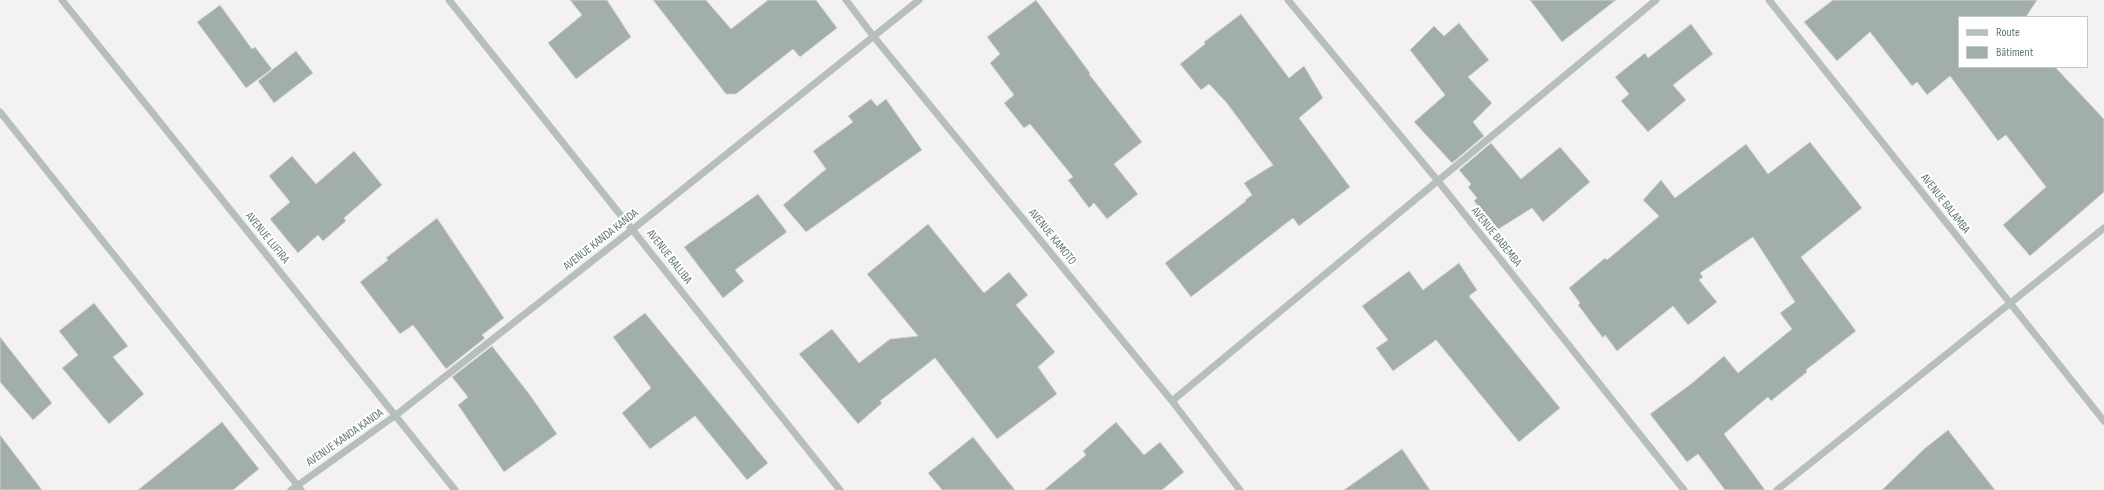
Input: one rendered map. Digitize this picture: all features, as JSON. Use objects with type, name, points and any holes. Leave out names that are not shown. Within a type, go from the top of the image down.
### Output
[{"type":"street","name":"AVENUE LUFIRA","points":[[62,0],[455,490]]},
{"type":"street","name":"AVENUE BALUBA","points":[[449,0],[840,490]]},
{"type":"street","name":"AVENUE KAMOTO","points":[[846,0],[874,37],[1172,401],[1240,490]]},
{"type":"street","name":"AVENUE KANDA KANDA","points":[[296,488],[396,415],[633,229],[919,0]]},
{"type":"street","name":"AVENUE BABEMBA","points":[[1288,0],[1438,181],[1684,490]]},
{"type":"street","points":[[1172,401],[1656,0]]},
{"type":"street","name":"AVENUE BALAMBA","points":[[1769,0],[2104,421]]},
{"type":"street","points":[[0,112],[296,488]]},
{"type":"street","points":[[1777,490],[2104,228]]},
{"type":"building","points":[[570,0],[607,0],[631,37],[576,79],[548,43],[582,15]]},
{"type":"building","points":[[653,0],[706,0],[731,29],[768,0],[816,0],[837,28],[800,57],[793,49],[736,94],[726,94]]},
{"type":"building","points":[[1036,0],[1090,73],[1089,74],[1142,142],[1114,164],[1138,194],[1107,219],[1094,203],[1089,208],[1068,180],[1073,177],[1030,124],[1024,128],[1004,103],[1014,95],[990,63],[1000,54],[987,37]]},
{"type":"building","points":[[1530,0],[1616,0],[1562,42]]},
{"type":"building","points":[[1833,0],[2037,0],[2027,16],[1958,16],[1958,68],[2056,68],[2104,119],[2104,192],[2030,256],[2003,225],[2046,187],[2006,135],[1998,141],[1950,76],[1927,95],[1917,82],[1912,86],[1870,32],[1837,61],[1804,22]]},
{"type":"building","points":[[220,5],[252,49],[255,47],[272,69],[246,88],[197,22]]},
{"type":"building","points":[[1241,14],[1289,78],[1304,66],[1323,98],[1299,118],[1350,187],[1299,226],[1293,218],[1191,297],[1165,263],[1246,201],[1245,200],[1252,195],[1244,183],[1273,165],[1226,102],[1209,84],[1201,90],[1180,64],[1205,44],[1204,42]]},
{"type":"building","points":[[1459,23],[1489,60],[1468,77],[1492,103],[1473,122],[1484,136],[1452,163],[1414,122],[1445,95],[1410,50],[1434,26],[1444,36]]},
{"type":"building","points":[[1691,24],[1713,54],[1673,85],[1686,100],[1648,132],[1621,101],[1629,94],[1615,77],[1645,53],[1648,58]]},
{"type":"building","points":[[296,51],[313,73],[274,103],[258,81]]},
{"type":"building","points":[[871,99],[877,106],[886,99],[922,150],[806,232],[783,205],[826,169],[813,151],[853,122],[848,116]]},
{"type":"building","points":[[1810,142],[1862,208],[1801,257],[1856,331],[1806,370],[1807,372],[1771,401],[1768,397],[1724,434],[1765,490],[1725,490],[1698,454],[1687,462],[1650,414],[1691,384],[1724,356],[1738,373],[1792,329],[1780,313],[1795,302],[1753,237],[1700,273],[1703,277],[1699,280],[1717,302],[1688,325],[1673,306],[1617,351],[1605,335],[1603,338],[1578,305],[1580,303],[1569,288],[1605,258],[1607,260],[1659,216],[1643,200],[1661,180],[1675,198],[1746,144],[1768,174]]},
{"type":"building","points":[[1491,143],[1521,179],[1560,147],[1590,182],[1543,222],[1532,208],[1497,230],[1474,201],[1477,198],[1468,187],[1471,184],[1459,170]]},
{"type":"building","points":[[354,151],[382,185],[344,218],[346,221],[323,241],[318,235],[298,253],[270,219],[290,202],[269,176],[292,156],[316,184]]},
{"type":"building","points":[[758,194],[787,232],[735,270],[744,281],[723,298],[684,247]]},
{"type":"building","points":[[437,218],[504,318],[482,335],[485,338],[446,369],[413,325],[400,334],[360,282],[388,260],[386,258]]},
{"type":"building","points":[[928,224],[984,293],[1009,272],[1028,295],[1016,305],[1055,352],[1038,367],[1057,394],[997,439],[935,358],[880,401],[882,403],[858,424],[799,354],[832,329],[859,363],[890,339],[918,336],[867,274]]},
{"type":"building","points":[[1459,263],[1477,290],[1469,296],[1560,408],[1519,442],[1436,340],[1393,371],[1376,348],[1388,340],[1362,306],[1409,271],[1423,290]]},
{"type":"building","points":[[94,303],[128,346],[113,357],[144,394],[109,424],[62,368],[78,355],[59,331]]},
{"type":"building","points":[[645,313],[768,463],[747,480],[695,416],[650,449],[622,413],[651,388],[613,337]]},
{"type":"building","points":[[0,337],[52,403],[33,420],[0,382]]},
{"type":"building","points":[[492,346],[530,395],[557,434],[504,472],[458,405],[468,397],[452,377]]},
{"type":"building","points":[[222,422],[259,469],[233,490],[138,490]]},
{"type":"building","points":[[1116,422],[1144,455],[1160,442],[1184,472],[1162,490],[1044,490],[1086,455],[1083,451]]},
{"type":"building","points":[[1948,430],[1995,490],[1882,490],[1924,449]]},
{"type":"building","points":[[0,435],[42,490],[0,490]]},
{"type":"building","points":[[973,437],[1015,490],[942,490],[928,473]]},
{"type":"building","points":[[1402,449],[1430,490],[1344,490]]}]
